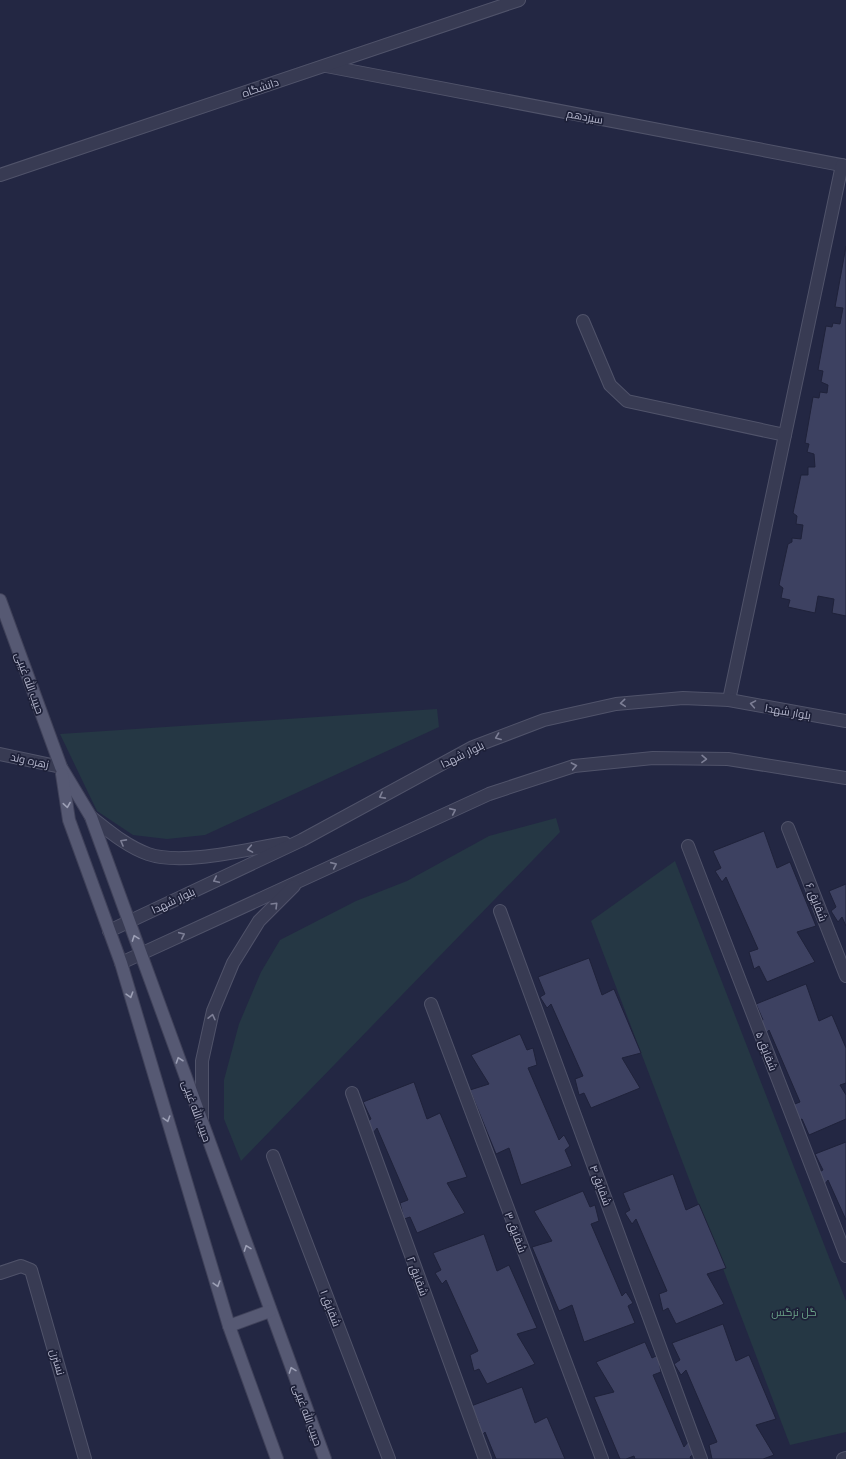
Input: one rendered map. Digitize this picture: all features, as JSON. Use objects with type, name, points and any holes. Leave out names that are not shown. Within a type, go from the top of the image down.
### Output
[{"type":"main road","name":"حبیب الله غیبی","points":[[0,600],[61,767],[91,817],[325,1459]]},
{"type":"main road","name":"حبیب الله غیبی","points":[[61,767],[69,820],[121,963],[229,1326],[277,1459]]},
{"type":"main road","points":[[229,1326],[270,1311]]},
{"type":"street","name":"دانشگاه","points":[[0,175],[519,0]]},
{"type":"street","name":"سیزدهم","points":[[325,66],[844,166]]},
{"type":"street","points":[[729,700],[844,166]]},
{"type":"street","points":[[583,321],[610,385],[627,401],[785,435]]},
{"type":"street","name":"بلوار شهدا","points":[[109,931],[302,840],[473,747],[544,720],[616,704],[684,698],[729,700],[846,721]]},
{"type":"street","name":"زهره وند","points":[[0,754],[61,767]]},
{"type":"street","points":[[121,963],[489,794],[574,766],[653,758],[728,759],[846,778]]},
{"type":"street","points":[[91,817],[120,841],[149,854],[184,859],[224,854],[302,840]]},
{"type":"street","name":"شقایق ۶","points":[[788,828],[846,976]]},
{"type":"street","name":"شقایق ۵","points":[[688,846],[846,1256]]},
{"type":"street","points":[[202,1125],[202,1061],[213,1011],[233,963],[259,921],[299,881]]},
{"type":"street","name":"شقایق ۴","points":[[500,911],[701,1459]]},
{"type":"street","name":"شقایق ۳","points":[[431,1004],[602,1459]]},
{"type":"street","name":"شقایق ۲","points":[[352,1093],[485,1459]]},
{"type":"street","name":"شقایق ۱","points":[[273,1156],[389,1459]]},
{"type":"street","name":"نسترن","points":[[0,1273],[21,1266],[27,1267],[31,1270],[85,1459]]},
{"type":"green space","points":[[437,709],[439,727],[205,835],[167,839],[133,835],[97,811],[60,734]]},
{"type":"green space","points":[[556,818],[560,832],[241,1161],[224,1119],[224,1080],[239,1024],[261,972],[280,940],[356,901],[407,881],[489,836]]},
{"type":"green space","name":"گل نرگس","points":[[675,861],[846,1301],[846,1432],[790,1445],[591,921]]},
{"type":"building","points":[[846,246],[846,616],[832,613],[834,599],[818,596],[815,613],[788,607],[790,600],[781,598],[783,588],[779,585],[788,544],[792,542],[792,538],[801,539],[803,525],[796,524],[797,516],[793,513],[801,475],[808,475],[808,467],[815,467],[814,454],[807,452],[809,444],[805,443],[813,397],[819,398],[820,392],[827,393],[828,385],[821,382],[823,371],[818,370],[826,326],[832,327],[833,323],[840,324],[843,308],[835,307]]},
{"type":"building","points":[[764,831],[777,868],[790,862],[816,926],[797,932],[815,962],[767,982],[759,966],[754,969],[749,952],[758,949],[726,877],[722,882],[715,871],[721,868],[713,851]]},
{"type":"building","points":[[846,884],[846,926],[842,917],[838,922],[831,911],[836,907],[829,891]]},
{"type":"building","points":[[589,958],[602,995],[614,989],[641,1053],[622,1058],[640,1088],[591,1108],[584,1093],[579,1095],[575,1079],[583,1076],[551,1004],[547,1008],[540,997],[545,994],[538,977]]},
{"type":"building","points":[[806,984],[819,1021],[832,1015],[846,1048],[846,1083],[840,1085],[846,1095],[846,1119],[809,1135],[802,1119],[796,1121],[792,1105],[800,1102],[769,1030],[765,1035],[758,1024],[763,1020],[756,1004]]},
{"type":"building","points":[[520,1034],[527,1050],[533,1048],[537,1065],[528,1068],[559,1140],[564,1135],[570,1146],[565,1150],[572,1166],[521,1185],[509,1148],[496,1154],[470,1090],[489,1084],[471,1055]]},
{"type":"building","points":[[414,1082],[427,1119],[440,1113],[467,1177],[447,1183],[465,1213],[417,1233],[410,1217],[404,1219],[400,1203],[408,1200],[377,1128],[373,1133],[366,1122],[371,1119],[363,1102]]},
{"type":"building","points":[[846,1142],[846,1220],[828,1180],[824,1185],[817,1173],[823,1170],[815,1154]]},
{"type":"building","points":[[673,1174],[686,1210],[699,1204],[726,1268],[707,1274],[724,1304],[676,1324],[668,1308],[663,1311],[659,1294],[667,1291],[636,1219],[632,1224],[625,1213],[630,1210],[623,1193]]},
{"type":"building","points":[[583,1191],[590,1207],[595,1205],[599,1221],[591,1224],[622,1296],[626,1292],[633,1303],[628,1306],[635,1323],[584,1342],[572,1305],[559,1311],[532,1247],[552,1241],[534,1211]]},
{"type":"building","points":[[484,1234],[497,1271],[509,1265],[537,1328],[517,1334],[535,1364],[487,1384],[479,1369],[474,1371],[470,1355],[478,1351],[446,1280],[442,1284],[435,1273],[441,1270],[433,1253]]},
{"type":"building","points":[[723,1324],[736,1361],[749,1355],[776,1419],[756,1425],[774,1455],[763,1459],[712,1459],[709,1445],[717,1442],[686,1370],[681,1375],[674,1364],[680,1360],[672,1343]]},
{"type":"building","points":[[645,1342],[652,1358],[658,1355],[661,1372],[653,1375],[684,1447],[688,1442],[695,1453],[690,1457],[691,1459],[635,1459],[634,1456],[626,1459],[620,1459],[594,1397],[614,1392],[596,1362]]},
{"type":"building","points":[[522,1387],[535,1423],[547,1417],[565,1459],[496,1459],[485,1432],[480,1437],[473,1426],[479,1423],[471,1406]]}]
